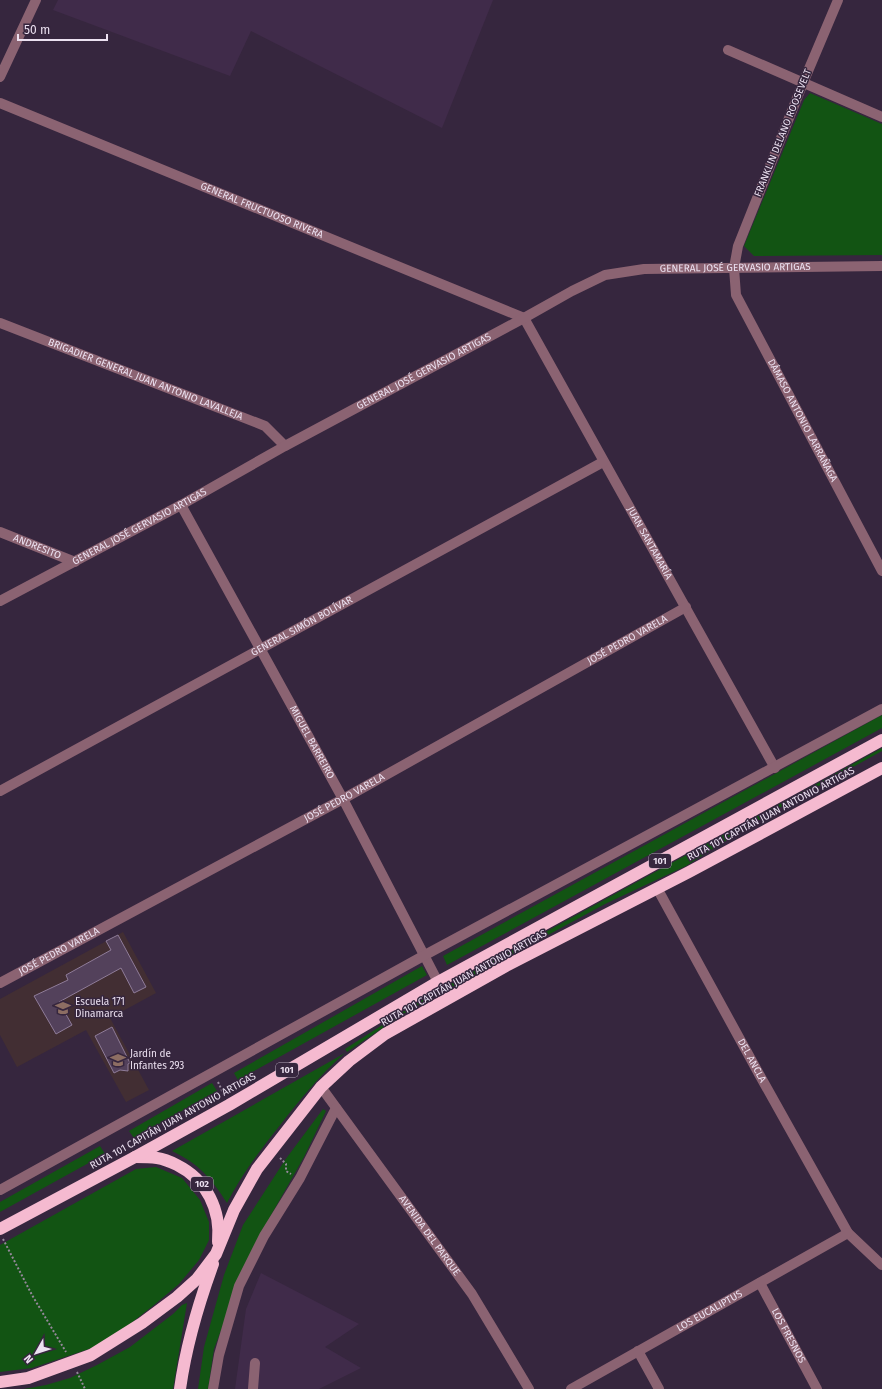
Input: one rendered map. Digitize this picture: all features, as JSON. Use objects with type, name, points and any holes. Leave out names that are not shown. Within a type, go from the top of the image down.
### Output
[{"type":"highway","name":"RUTA 101 CAPITÁN JUAN ANTONIO ARTIGAS","points":[[0,1229],[135,1157],[229,1104],[438,982],[882,740]]},
{"type":"highway","name":"RUTA 101 CAPITÁN JUAN ANTONIO ARTIGAS","points":[[0,1382],[28,1378],[91,1355],[114,1342],[177,1297],[196,1279],[216,1254],[234,1210],[257,1169],[321,1087],[348,1061],[385,1034],[466,988],[710,861],[882,768]]},
{"type":"highway","name":"102","points":[[135,1157],[158,1158],[169,1161],[188,1170],[201,1182],[211,1200],[217,1216],[219,1233],[216,1254],[202,1293],[190,1338],[180,1389]]},
{"type":"street","points":[[0,78],[36,0]]},
{"type":"street","name":"FRANKLIN DELANO ROOSEVELT","points":[[734,268],[738,246],[838,0]]},
{"type":"street","points":[[728,50],[882,117]]},
{"type":"street","name":"GENERAL FRUCTUOSO RIVERA","points":[[0,103],[524,318]]},
{"type":"street","name":"GENERAL JOSÉ GERVASIO ARTIGAS","points":[[0,601],[181,505],[285,446],[524,318],[572,290],[605,275],[644,269],[882,266]]},
{"type":"street","name":"DÁMASO ANTONIO LARRAÑAGA","points":[[734,268],[736,295],[882,571]]},
{"type":"street","name":"JUAN SANTAMARÍA","points":[[524,318],[775,768]]},
{"type":"street","name":"BRIGADIER GENERAL JUAN ANTONIO LAVALLEJA","points":[[0,323],[265,426],[285,446]]},
{"type":"street","name":"GENERAL SIMÓN BOLÍVAR","points":[[0,791],[604,462]]},
{"type":"street","name":"MIGUEL BARREIRO","points":[[181,505],[343,799],[438,982]]},
{"type":"street","name":"ANDRESITO","points":[[0,532],[75,562]]},
{"type":"street","name":"JOSÉ PEDRO VARELA","points":[[0,983],[343,799],[686,607]]},
{"type":"street","points":[[0,1190],[425,955],[775,768],[882,709]]},
{"type":"street","name":"DEL ANCLA","points":[[657,888],[848,1233],[882,1265]]},
{"type":"street","name":"AVENIDA DEL PARQUE","points":[[321,1087],[472,1294],[529,1389]]},
{"type":"street","points":[[214,1389],[219,1355],[239,1286],[264,1236],[300,1178],[336,1108]]},
{"type":"street","name":"LOS EUCALIPTUS","points":[[571,1389],[848,1233]]},
{"type":"street","name":"LOS FRESNOS","points":[[760,1283],[817,1389]]},
{"type":"street","points":[[638,1351],[659,1389]]},
{"type":"street","points":[[253,1389],[255,1363]]},
{"type":"path","points":[[213,1072],[229,1104]]},
{"type":"path","points":[[272,1150],[286,1164],[286,1171],[300,1178]]},
{"type":"path","points":[[0,1235],[85,1389]]},
{"type":"shaded area","points":[[58,0],[493,0],[442,128],[251,31],[230,76],[53,10]]},
{"type":"shaded area","name":"Escuela 171 Dinamarca","points":[[123,932],[156,993],[110,1018],[149,1090],[126,1102],[86,1030],[17,1067],[0,1035],[0,999]]},
{"type":"shaded area","points":[[261,1273],[359,1324],[325,1347],[361,1368],[319,1389],[235,1389],[246,1309]]},
{"type":"green space","points":[[810,93],[882,124],[882,255],[754,256],[744,246],[804,100]]},
{"type":"green space","points":[[882,715],[882,728],[447,965],[443,956]]},
{"type":"green space","points":[[882,748],[882,751],[772,812],[686,866],[605,904],[408,1011],[347,1052],[345,1049],[436,992]]},
{"type":"green space","points":[[422,966],[427,975],[238,1080],[234,1073]]},
{"type":"green space","points":[[345,1053],[319,1078],[266,1143],[239,1182],[227,1203],[204,1172],[190,1161],[172,1151]]},
{"type":"green space","points":[[212,1083],[217,1091],[134,1138],[129,1131]]},
{"type":"green space","points":[[323,1109],[326,1111],[304,1157],[262,1231],[239,1282],[214,1349],[208,1389],[198,1389],[204,1347],[224,1275],[243,1225],[285,1160]]},
{"type":"green space","points":[[100,1146],[105,1154],[0,1212],[0,1202]]},
{"type":"green space","points":[[156,1167],[182,1178],[200,1200],[209,1222],[209,1240],[199,1260],[179,1284],[154,1305],[130,1324],[92,1348],[32,1368],[0,1372],[0,1245],[136,1169]]},
{"type":"green space","points":[[187,1303],[173,1389],[24,1389],[46,1385],[70,1378],[97,1365],[130,1347],[173,1314],[182,1305]]},
{"type":"building","points":[[118,935],[146,987],[134,993],[121,968],[59,1002],[72,1025],[56,1034],[34,996],[68,980],[66,975],[111,950],[106,941]]},
{"type":"building","points":[[112,1027],[130,1063],[128,1064],[128,1071],[120,1070],[114,1073],[95,1036]]},
{"type":"place","name":"Escuela 171 Dinamarca","points":[[63,1008]]},
{"type":"place","name":"Jardín de Infantes 293","points":[[118,1060]]}]
